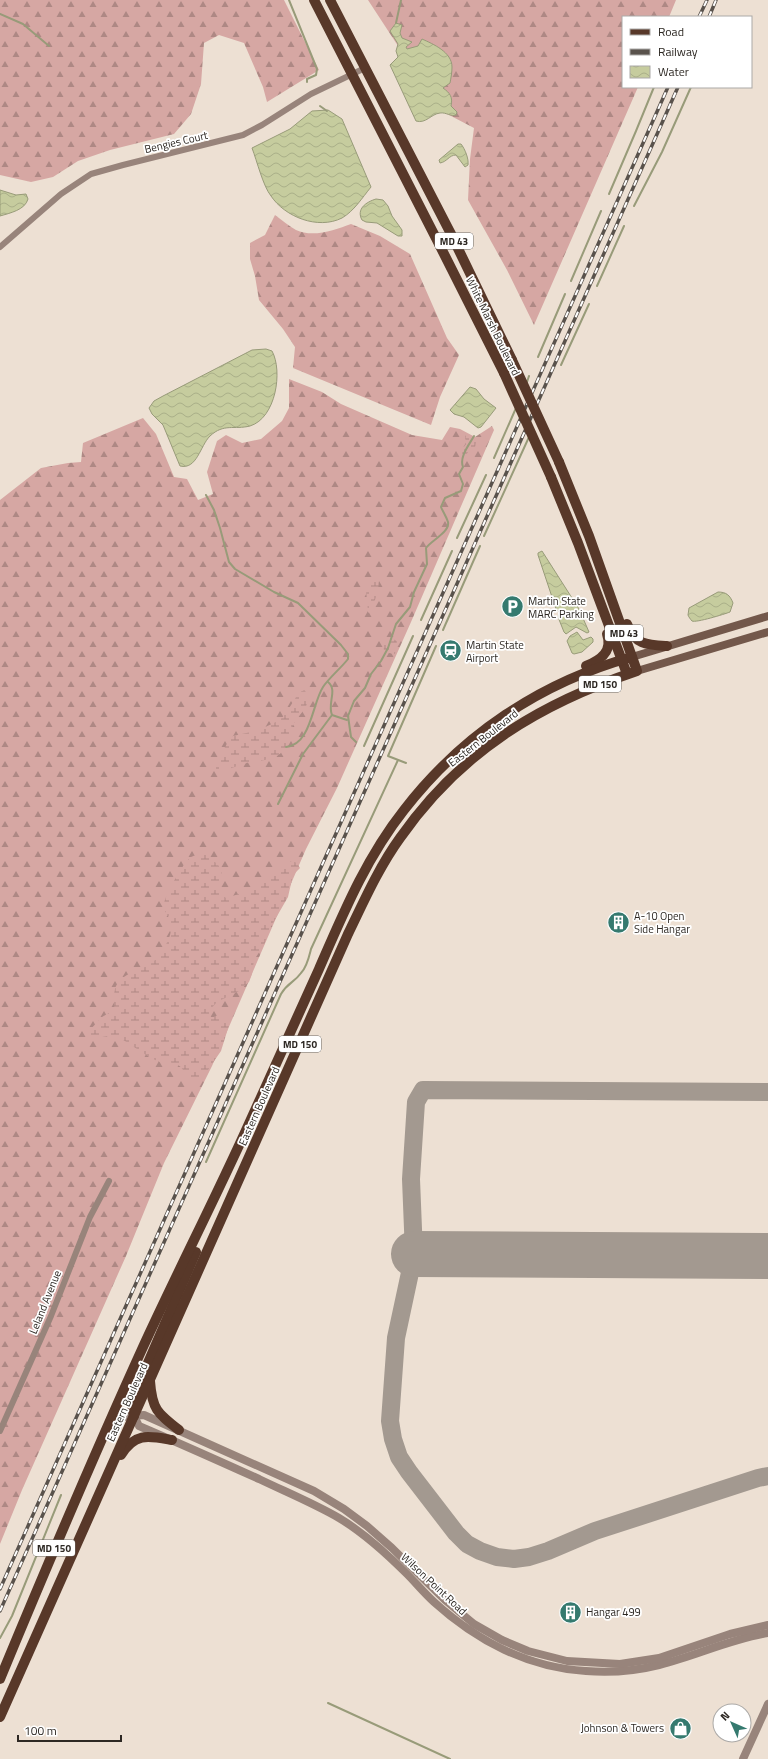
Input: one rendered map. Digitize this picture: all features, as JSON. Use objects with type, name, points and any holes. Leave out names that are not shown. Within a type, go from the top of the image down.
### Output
[{"type":"main road","name":"White Marsh Boulevard","points":[[314,0],[504,373],[551,477],[627,674]]},
{"type":"main road","name":"White Marsh Boulevard","points":[[330,0],[450,232],[512,360],[559,462],[611,595],[637,671]]},
{"type":"main road","points":[[570,678],[578,669],[593,663],[603,656],[609,646],[608,639],[589,587],[590,575]]},
{"type":"main road","points":[[611,595],[619,604],[630,632],[634,637],[643,643],[667,646]]},
{"type":"main road","name":"Eastern Boulevard","points":[[0,1679],[47,1565],[162,1306],[213,1203],[350,898],[367,866],[403,810],[437,771],[472,739],[509,711],[536,695],[570,678],[622,660],[768,616]]},
{"type":"main road","name":"Eastern Boulevard","points":[[0,1717],[348,934],[380,871],[400,838],[423,808],[452,777],[505,733],[539,712],[596,685],[627,674],[768,632]]},
{"type":"main road","points":[[134,1416],[131,1402],[207,1226],[213,1203]]},
{"type":"main road","points":[[150,1380],[153,1405],[162,1416],[179,1430]]},
{"type":"main road","points":[[101,1490],[126,1447],[133,1441],[147,1436],[172,1440]]},
{"type":"street","name":"Bengies Court","points":[[0,247],[61,194],[92,174],[110,168],[242,135],[262,125],[311,94],[365,68]]},
{"type":"street","name":"Leland Avenue","points":[[0,1431],[51,1316],[90,1217],[109,1181]]},
{"type":"street","name":"Wilson Point Road","points":[[112,1418],[144,1415],[314,1491],[344,1509],[367,1526],[392,1548],[445,1600],[474,1624],[502,1640],[528,1651],[567,1661],[620,1664],[659,1658],[730,1634],[768,1625]]},
{"type":"street","name":"Wilson Point Road","points":[[134,1416],[139,1426],[318,1506],[345,1522],[389,1557],[432,1601],[471,1632],[505,1651],[549,1666],[584,1671],[623,1671],[641,1669],[679,1660],[750,1636],[768,1633]]},
{"type":"street","points":[[309,1502],[314,1491]]},
{"type":"street","points":[[318,1506],[322,1496]]},
{"type":"street","points":[[743,1759],[768,1704]]},
{"type":"green space","points":[[0,0],[284,0],[319,70],[267,102],[263,87],[244,43],[219,35],[204,43],[201,84],[191,114],[174,134],[110,150],[78,161],[53,177],[31,182],[0,175]]},
{"type":"green space","points":[[368,0],[676,0],[669,16],[622,16],[622,88],[638,88],[534,325],[507,270],[468,200],[470,159],[474,128],[430,105],[400,49]]},
{"type":"green space","points":[[275,215],[296,230],[310,233],[338,229],[351,224],[380,236],[410,254],[447,338],[459,355],[440,397],[431,425],[293,368],[295,347],[283,329],[259,300],[255,276],[250,259],[250,243],[265,235]]},
{"type":"green space","points":[[289,379],[322,392],[341,404],[412,435],[442,440],[450,427],[460,429],[475,437],[492,426],[494,430],[337,788],[306,849],[212,1066],[164,1163],[126,1256],[22,1490],[0,1544],[0,500],[41,468],[81,462],[83,443],[143,418],[156,434],[174,477],[187,479],[198,500],[213,494],[207,472],[217,441],[226,435],[242,443],[261,439],[282,421],[289,408]]},
{"type":"green space","points":[[468,434],[477,439],[474,451],[469,451],[462,460],[463,448],[466,444],[465,436]]},
{"type":"green space","points":[[376,576],[379,578],[378,593],[369,613],[366,590]]},
{"type":"green space","points":[[387,638],[397,641],[395,654],[384,650],[383,644]]},
{"type":"green space","points":[[304,690],[308,694],[308,703],[294,723],[288,744],[280,754],[266,760],[216,771],[216,763],[229,740],[233,736],[259,730],[280,720],[298,694]]},
{"type":"green space","points":[[203,854],[209,856],[222,869],[219,891],[226,898],[245,892],[259,882],[269,880],[286,864],[292,861],[297,863],[300,868],[293,875],[288,897],[269,930],[264,945],[254,960],[249,982],[239,991],[217,1002],[209,1011],[211,1018],[221,1014],[230,1022],[221,1051],[199,1084],[188,1080],[183,1070],[176,1064],[162,1063],[117,1037],[89,1036],[88,1032],[102,1017],[114,1010],[114,992],[120,980],[149,965],[155,960],[163,949],[171,931],[171,921],[164,909],[165,900],[179,872],[188,860],[192,856]]},
{"type":"water","points":[[396,23],[402,25],[400,33],[402,38],[412,42],[406,47],[407,49],[418,46],[422,39],[441,49],[449,57],[452,73],[450,83],[443,88],[452,100],[451,106],[457,112],[456,115],[440,113],[420,122],[416,121],[390,65],[398,57],[396,51],[398,44],[390,31]]},
{"type":"water","points":[[328,110],[342,119],[371,187],[354,208],[342,218],[323,223],[313,222],[293,215],[277,203],[265,186],[252,148],[290,129],[312,111]]},
{"type":"water","points":[[458,144],[461,144],[465,151],[468,165],[465,167],[456,155],[440,163],[439,160]]},
{"type":"water","points":[[0,190],[16,195],[26,194],[28,199],[24,206],[0,216]]},
{"type":"water","points":[[376,199],[383,200],[388,206],[392,216],[402,230],[402,236],[398,236],[377,223],[362,220],[360,212],[363,206]]},
{"type":"water","points":[[266,349],[272,351],[277,370],[277,381],[275,393],[266,414],[259,421],[250,426],[225,428],[215,432],[207,440],[194,461],[186,466],[180,466],[163,425],[152,414],[149,408],[154,401],[252,350]]},
{"type":"water","points":[[470,387],[476,389],[484,399],[496,408],[481,427],[478,428],[464,417],[454,414],[450,410]]},
{"type":"water","points":[[542,551],[579,609],[589,632],[587,633],[576,627],[566,634],[564,632],[558,617],[560,613],[556,609],[538,555],[538,553]]},
{"type":"water","points":[[718,592],[725,593],[731,598],[733,603],[730,612],[704,620],[692,621],[688,615],[689,608]]},
{"type":"water","points":[[577,632],[583,640],[591,637],[593,642],[582,652],[574,654],[572,653],[567,641],[570,636]]},
{"type":"waterway","points":[[289,0],[317,69],[316,75],[307,79],[307,82]]},
{"type":"waterway","points":[[396,23],[401,0]]},
{"type":"waterway","points":[[0,14],[23,24],[49,46]]},
{"type":"waterway","points":[[609,194],[654,88]]},
{"type":"waterway","points":[[634,206],[662,152],[691,88]]},
{"type":"waterway","points":[[320,106],[327,111]]},
{"type":"waterway","points":[[571,281],[601,211]]},
{"type":"waterway","points":[[597,286],[624,226]]},
{"type":"waterway","points":[[538,357],[565,294]]},
{"type":"waterway","points":[[561,365],[589,304]]},
{"type":"waterway","points":[[527,382],[529,376]]},
{"type":"waterway","points":[[494,458],[516,408]]},
{"type":"waterway","points":[[356,742],[351,737],[348,716],[354,701],[365,688],[371,674],[381,661],[388,648],[396,624],[410,607],[414,592],[427,564],[426,548],[444,533],[448,526],[448,522],[441,507],[445,498],[461,491],[463,484],[459,474],[463,467],[462,459],[474,436]]},
{"type":"waterway","points":[[484,536],[529,437]]},
{"type":"waterway","points":[[457,538],[486,475]]},
{"type":"waterway","points":[[206,495],[214,510],[229,562],[235,569],[274,592],[298,603],[341,645],[348,654],[348,659],[328,680],[319,694],[306,732],[294,745],[286,747]]},
{"type":"waterway","points":[[443,630],[480,546]]},
{"type":"waterway","points":[[421,620],[452,551]]},
{"type":"waterway","points":[[364,746],[413,636]]},
{"type":"waterway","points":[[406,763],[388,756],[436,646]]},
{"type":"waterway","points":[[328,682],[332,689],[332,715],[347,720]]},
{"type":"waterway","points":[[278,804],[303,754],[332,715]]},
{"type":"waterway","points":[[206,1162],[281,994],[286,987],[303,971],[309,959],[311,949],[398,760]]},
{"type":"waterway","points":[[0,1638],[12,1616],[61,1495]]},
{"type":"waterway","points":[[328,1703],[450,1759]]},
{"type":"taxiway","points":[[768,1092],[423,1090],[416,1102],[411,1179],[414,1254],[396,1338],[390,1421],[393,1439],[399,1457],[456,1533],[467,1544],[480,1551],[497,1557],[514,1559],[529,1557],[548,1551],[595,1531],[768,1476]]},
{"type":"runway","points":[[414,1254],[768,1256]]},
{"type":"railway","points":[[699,16],[707,0]]},
{"type":"railway","points":[[709,16],[716,0]]},
{"type":"railway","points":[[0,1589],[668,88]]},
{"type":"railway","points":[[0,1611],[678,88]]},
{"type":"place","name":"Martin State MARC Parking","points":[[513,607]]},
{"type":"place","name":"Martin State Airport","points":[[450,651]]},
{"type":"place","name":"A-10 Open Side Hangar","points":[[619,922]]},
{"type":"place","name":"Hangar 499","points":[[571,1612]]},
{"type":"place","name":"Johnson & Towers","points":[[680,1728]]}]
